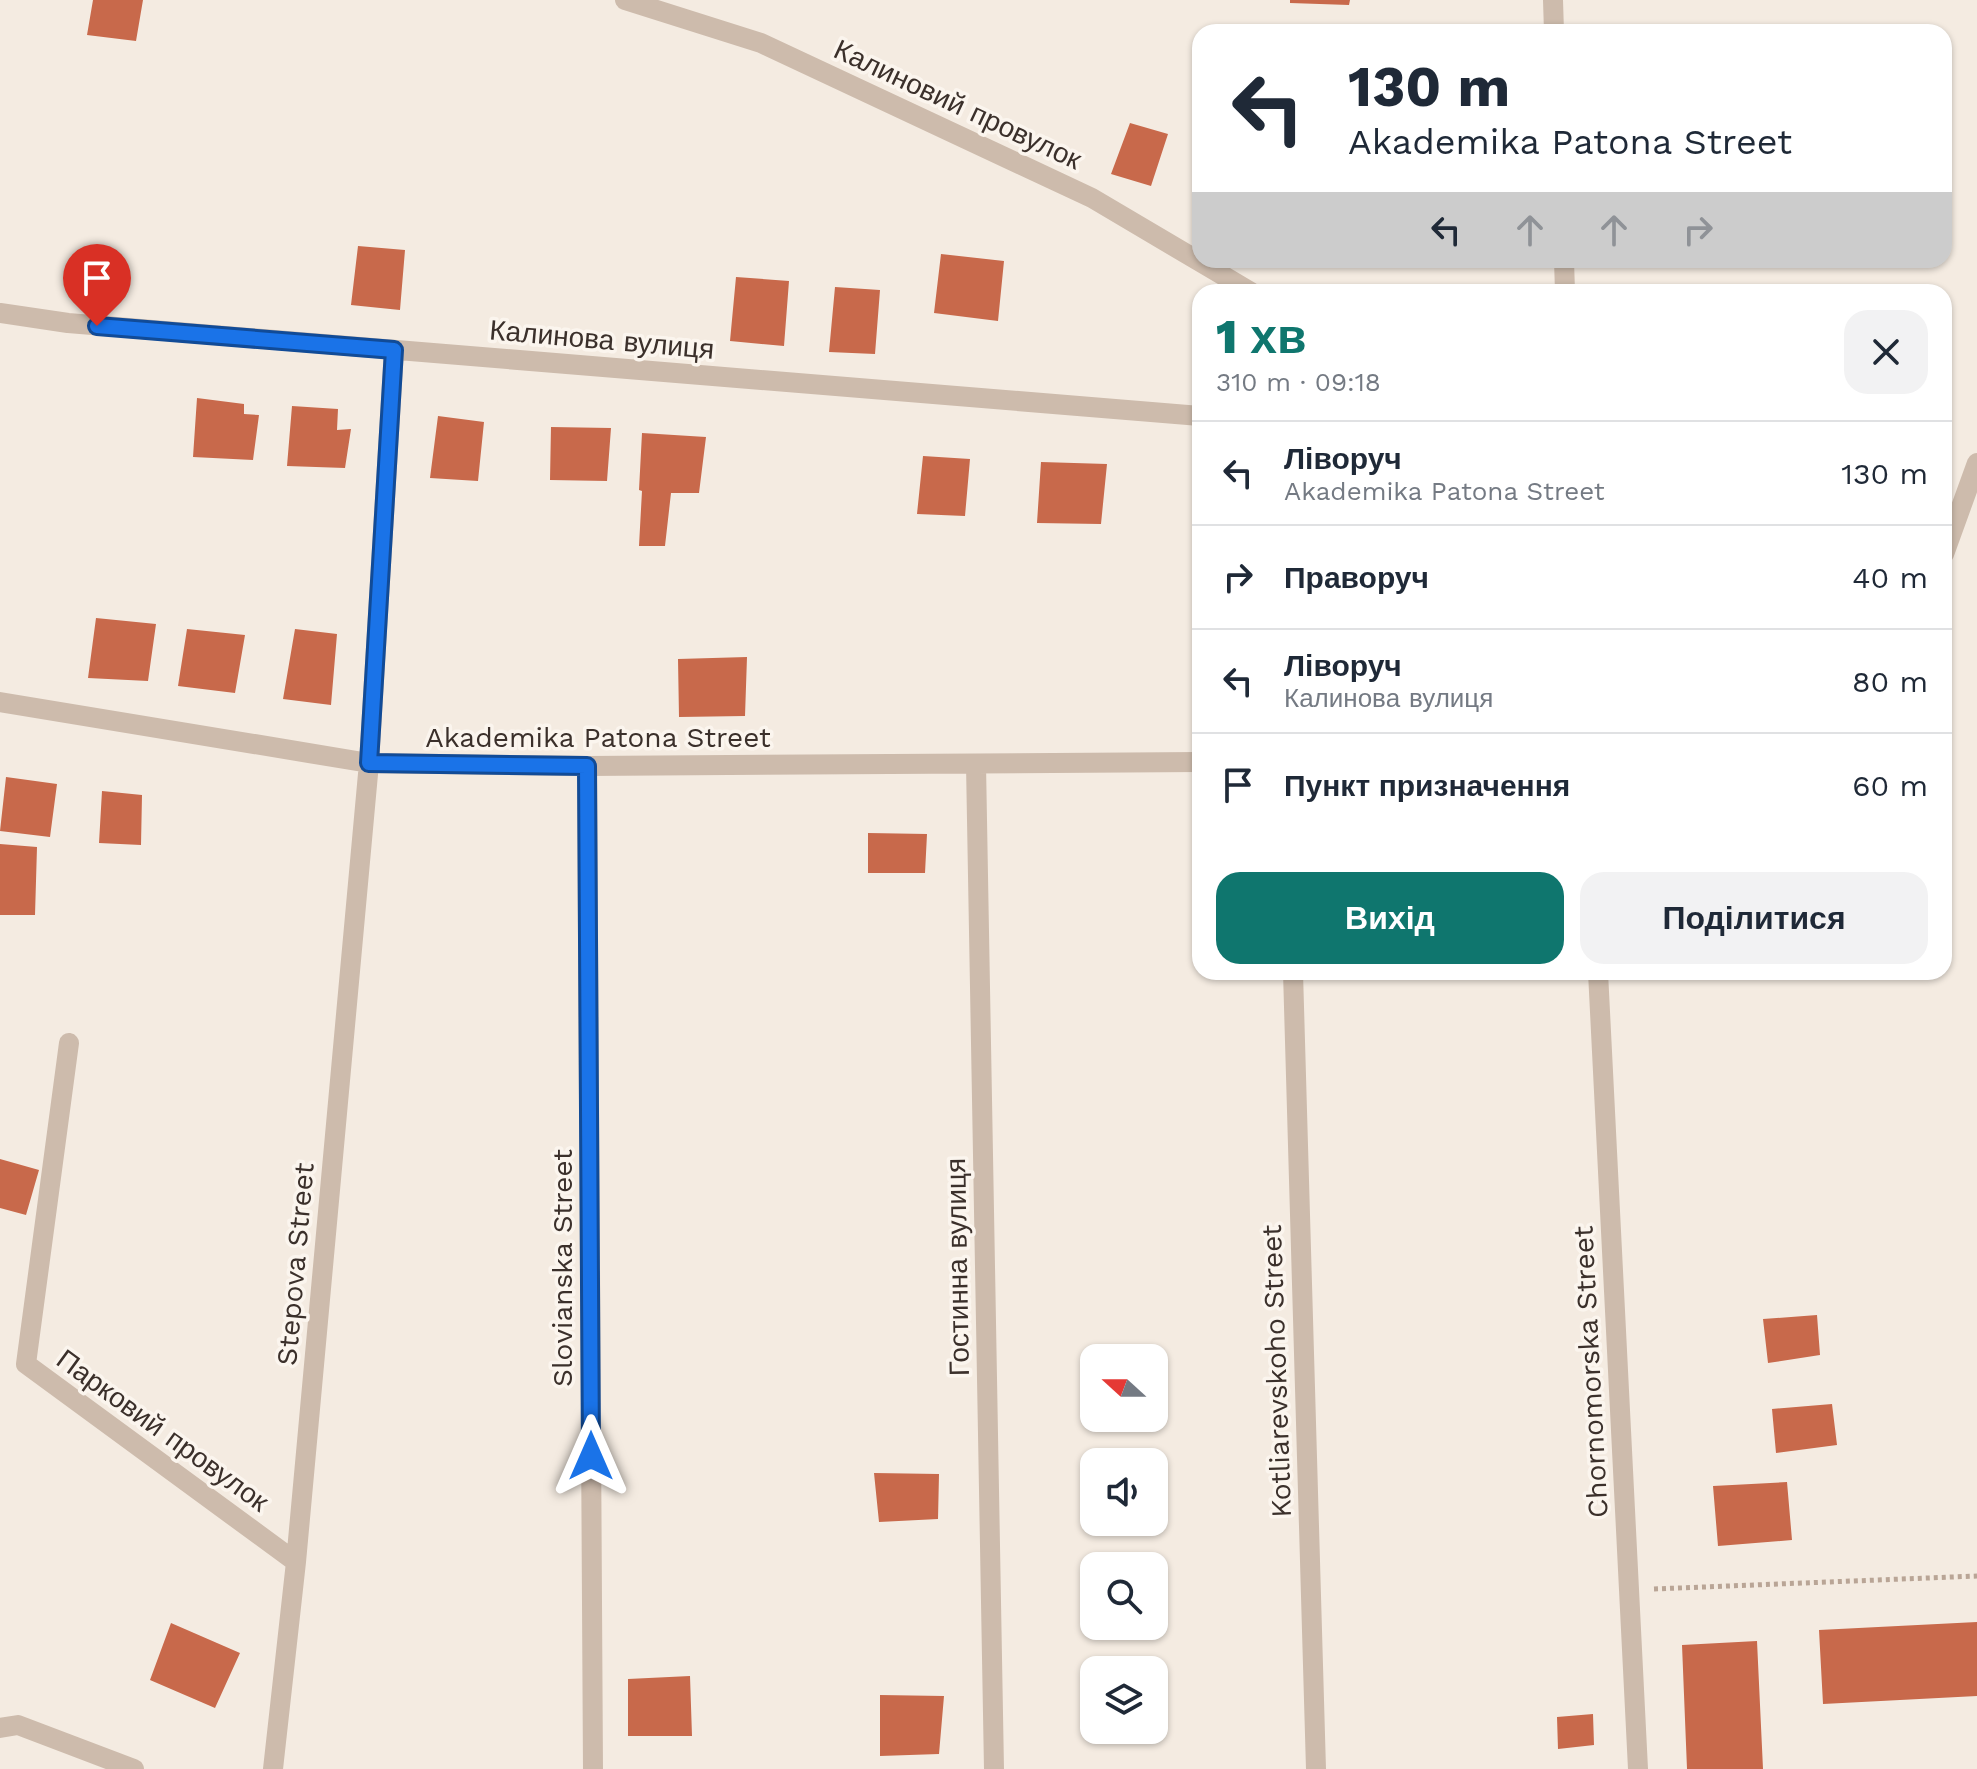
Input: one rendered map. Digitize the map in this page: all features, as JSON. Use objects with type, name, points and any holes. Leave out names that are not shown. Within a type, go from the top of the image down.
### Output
[{"type":"street","name":"Калиновий провулок","points":[[625,0],[761,43],[1092,198],[1192,257]]},
{"type":"street","points":[[1553,0],[1554,24]]},
{"type":"street","name":"Калиновий провулок","points":[[1210,268],[1237,284]]},
{"type":"street","name":"Калинова вулиця","points":[[0,313],[68,323],[1192,415]]},
{"type":"street","name":"Stepova Street","points":[[273,1769],[296,1562],[369,763],[394,350]]},
{"type":"street","points":[[1952,532],[1977,463]]},
{"type":"street","name":"Akademika Patona Street","points":[[0,702],[369,763],[587,766],[1192,762]]},
{"type":"street","name":"Гостинна вулиця","points":[[976,764],[994,1769]]},
{"type":"street","name":"Slovianska Street","points":[[587,766],[593,1769]]},
{"type":"street","name":"Kotliarevskoho Street","points":[[1293,980],[1316,1769]]},
{"type":"street","name":"Chornomorska Street","points":[[1598,980],[1638,1769]]},
{"type":"street","name":"Парковий провулок","points":[[69,1043],[26,1364],[296,1562]]},
{"type":"street","points":[[0,1728],[18,1725],[134,1769]]},
{"type":"path","points":[[1629,1590],[1977,1576]]},
{"type":"building","points":[[93,0],[143,0],[136,41],[87,35]]},
{"type":"building","points":[[1290,0],[1350,0],[1349,5],[1290,3]]},
{"type":"building","points":[[1130,123],[1168,134],[1151,186],[1111,174]]},
{"type":"building","points":[[358,246],[405,250],[400,310],[351,305]]},
{"type":"building","points":[[941,254],[1004,261],[998,321],[934,313]]},
{"type":"building","points":[[736,277],[789,281],[784,346],[730,341]]},
{"type":"building","points":[[835,287],[880,290],[875,354],[829,352]]},
{"type":"building","points":[[197,398],[244,404],[244,414],[259,415],[253,460],[193,457]]},
{"type":"building","points":[[292,406],[338,409],[337,430],[351,429],[345,468],[287,466]]},
{"type":"building","points":[[438,416],[484,422],[478,481],[430,478]]},
{"type":"building","points":[[551,427],[611,428],[607,481],[550,480]]},
{"type":"building","points":[[642,433],[706,437],[699,493],[671,493],[665,546],[639,546]]},
{"type":"building","points":[[923,456],[970,459],[965,516],[917,514]]},
{"type":"building","points":[[1041,462],[1107,464],[1101,524],[1037,523]]},
{"type":"building","points":[[96,618],[156,624],[148,681],[88,678]]},
{"type":"building","points":[[187,629],[245,635],[235,693],[178,686]]},
{"type":"building","points":[[295,629],[337,634],[331,705],[283,699]]},
{"type":"building","points":[[747,657],[745,716],[679,717],[678,659]]},
{"type":"building","points":[[6,777],[57,784],[50,837],[0,831]]},
{"type":"building","points":[[102,791],[142,795],[141,845],[99,843]]},
{"type":"building","points":[[868,833],[927,834],[925,873],[868,873]]},
{"type":"building","points":[[0,844],[37,847],[35,915],[0,915]]},
{"type":"building","points":[[0,1159],[39,1170],[26,1215],[0,1208]]},
{"type":"building","points":[[1817,1315],[1820,1355],[1768,1363],[1763,1319]]},
{"type":"building","points":[[1832,1404],[1837,1445],[1776,1453],[1772,1409]]},
{"type":"building","points":[[874,1473],[939,1474],[938,1519],[879,1522]]},
{"type":"building","points":[[1787,1482],[1792,1540],[1718,1546],[1713,1486]]},
{"type":"building","points":[[1977,1622],[1977,1696],[1823,1704],[1819,1630]]},
{"type":"building","points":[[171,1623],[240,1653],[215,1708],[150,1680]]},
{"type":"building","points":[[1757,1641],[1763,1769],[1687,1769],[1682,1645]]},
{"type":"building","points":[[690,1676],[692,1736],[628,1736],[628,1679]]},
{"type":"building","points":[[880,1695],[944,1696],[939,1754],[880,1756]]},
{"type":"building","points":[[1593,1714],[1594,1745],[1558,1749],[1557,1717]]},
{"type":"route","points":[[97,326],[394,350],[369,763],[587,766],[591,1456]]}]
